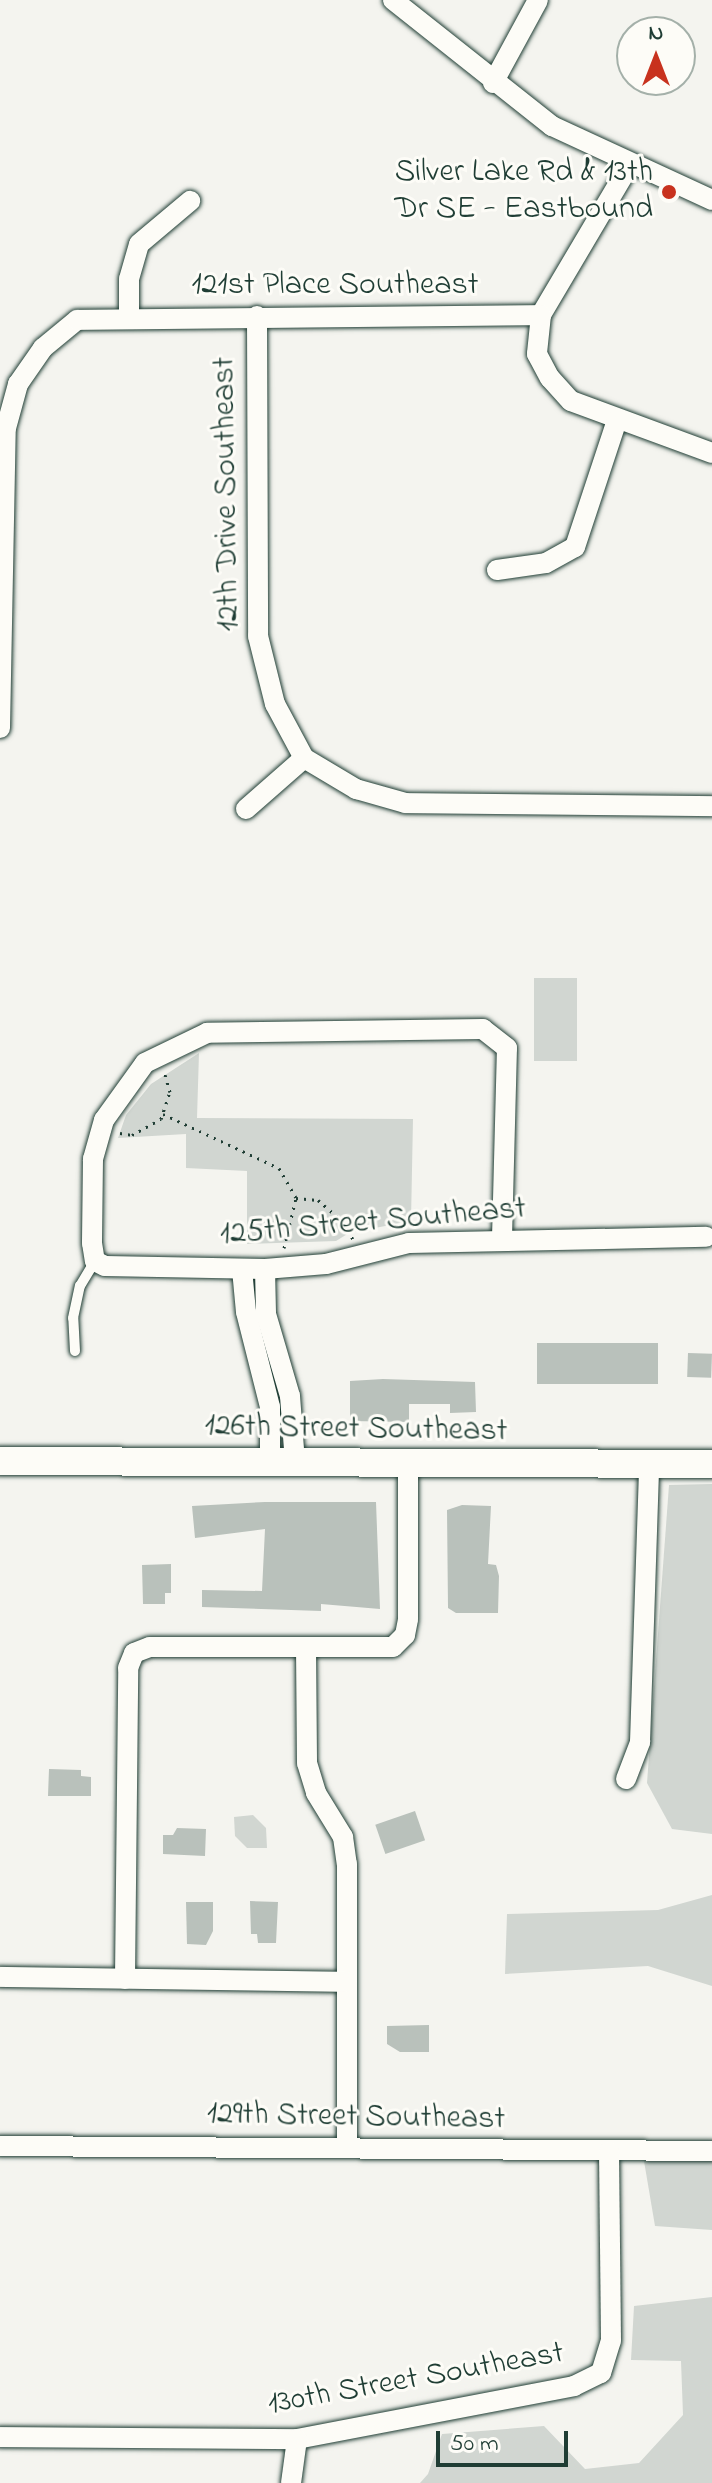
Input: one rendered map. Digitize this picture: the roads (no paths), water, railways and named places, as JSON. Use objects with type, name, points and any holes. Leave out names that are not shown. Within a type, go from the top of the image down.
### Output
[{"type":"street","points":[[393,0],[493,83],[552,126],[629,166],[712,200]]},
{"type":"street","points":[[493,83],[538,0]]},
{"type":"street","points":[[629,166],[541,315],[537,354],[550,378],[571,401],[712,453]]},
{"type":"street","points":[[129,317],[129,279],[139,244],[190,201]]},
{"type":"street","name":"121st Place Southeast","points":[[0,728],[6,428],[18,384],[43,348],[77,320],[129,317],[541,315]]},
{"type":"street","name":"12th Drive Southeast","points":[[257,316],[258,636],[275,704],[304,758]]},
{"type":"street","points":[[497,570],[546,563],[575,547],[617,420]]},
{"type":"street","points":[[246,809],[304,758],[356,789],[405,803],[712,806]]},
{"type":"street","points":[[95,1261],[93,1159],[101,1130],[121,1091],[155,1057],[207,1033],[483,1029],[496,1036],[507,1048],[502,1238]]},
{"type":"street","name":"125th Street Southeast","points":[[95,1261],[120,1268],[274,1269],[361,1256],[409,1243],[502,1238],[706,1237]]},
{"type":"street","points":[[242,1269],[246,1312],[283,1463]]},
{"type":"street","points":[[274,1269],[266,1314],[290,1396],[283,1463]]},
{"type":"street","name":"126th Street Southeast","points":[[0,1461],[408,1466],[712,1464]]},
{"type":"street","points":[[626,1779],[640,1742],[649,1465]]},
{"type":"street","points":[[125,1979],[128,1668],[134,1653],[150,1647],[393,1647],[405,1635],[408,1619],[408,1466]]},
{"type":"street","points":[[306,1647],[307,1763],[316,1793],[343,1837],[347,1864],[347,2147]]},
{"type":"street","points":[[0,1977],[347,1982]]},
{"type":"street","name":"129th Street Southeast","points":[[0,2146],[712,2151]]},
{"type":"street","name":"130th Street Southeast","points":[[0,2437],[297,2439],[574,2386],[601,2373],[611,2341],[609,2152]]},
{"type":"street","points":[[291,2483],[297,2439]]},
{"type":"lane","points":[[75,1351],[73,1318],[80,1286],[95,1261]]},
{"type":"place","name":"Silver Lake Rd & 13th Dr SE - Eastbound","points":[[669,192]]}]
